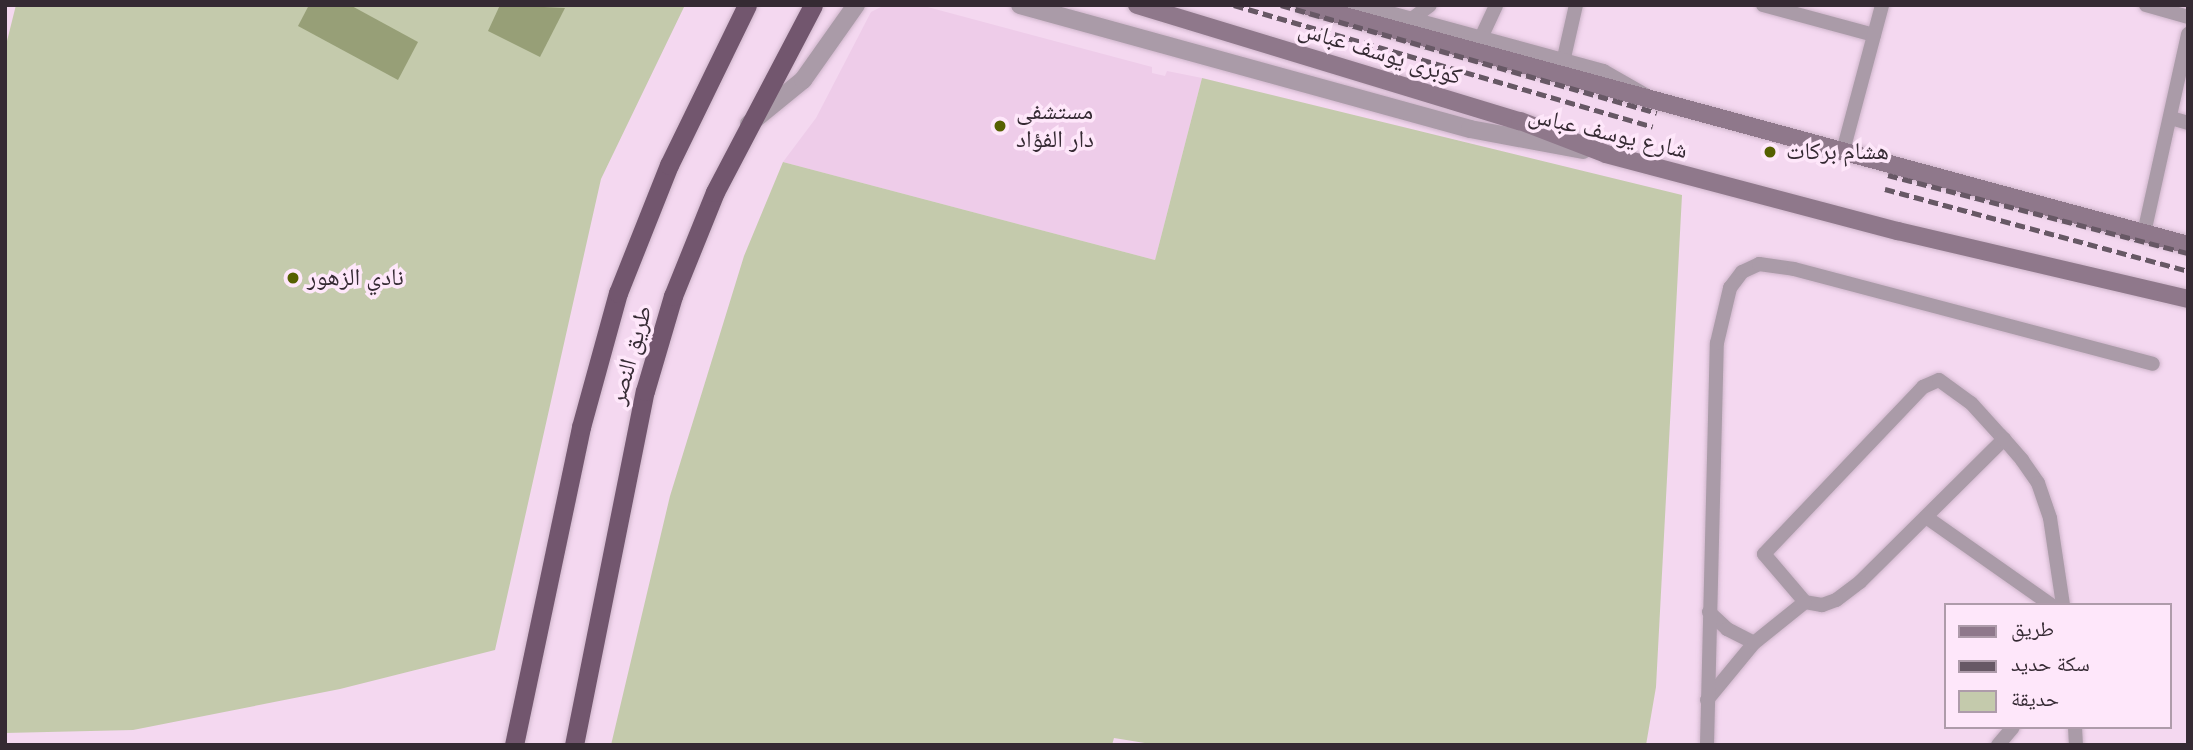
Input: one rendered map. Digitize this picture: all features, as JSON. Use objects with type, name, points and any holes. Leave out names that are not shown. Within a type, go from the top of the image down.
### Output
[{"type":"highway","name":"طريق النصر","points":[[514,745],[581,427],[618,293],[669,164],[747,5]]},
{"type":"highway","name":"طريق النصر","points":[[574,745],[645,391],[689,254],[746,126],[813,5]]},
{"type":"main road","name":"كوبرى يوسف عباس","points":[[1137,5],[1520,121],[1606,154]]},
{"type":"main road","name":"كوبرى يوسف عباس","points":[[1304,5],[1650,101]]},
{"type":"main road","name":"شارع يوسف عباس","points":[[1650,101],[1843,150],[2188,245]]},
{"type":"main road","name":"شارع يوسف عباس","points":[[1606,154],[1898,231],[2188,299]]},
{"type":"street","points":[[746,126],[803,80],[856,5]]},
{"type":"street","name":"شارع يوسف عباس","points":[[1020,5],[1469,129],[1606,154]]},
{"type":"street","name":"شارع يوسف عباس","points":[[1353,5],[1616,78],[1650,101]]},
{"type":"street","points":[[1409,21],[1430,5]]},
{"type":"street","points":[[1480,40],[1496,5]]},
{"type":"street","points":[[1563,62],[1576,5]]},
{"type":"street","points":[[1763,5],[1795,9],[1874,36]]},
{"type":"street","points":[[1843,150],[1882,5]]},
{"type":"street","points":[[2146,5],[2185,13]]},
{"type":"street","points":[[2144,233],[2188,34]]},
{"type":"street","points":[[2171,118],[2188,123]]},
{"type":"street","points":[[1707,745],[1717,343],[1730,288],[1750,267],[1794,269],[2153,364]]},
{"type":"street","points":[[2004,439],[1847,594],[1822,604],[1805,601],[1764,554],[1923,387],[1933,381],[1946,382],[2004,439],[2045,498],[2063,603]]},
{"type":"street","points":[[1926,517],[2048,603]]},
{"type":"street","points":[[1707,700],[1754,643],[1805,601]]},
{"type":"street","points":[[1709,612],[1727,629],[1754,643]]},
{"type":"street","points":[[1998,745],[2011,729]]},
{"type":"shaded area","points":[[309,5],[350,5],[418,42],[398,80],[298,26]]},
{"type":"shaded area","points":[[500,5],[565,8],[540,57],[488,31]]},
{"type":"shaded area","name":"مستشفى دار الفؤاد","points":[[885,5],[920,5],[1152,67],[1152,73],[1165,76],[1167,71],[1202,78],[1155,260],[783,162],[816,118],[871,12]]},
{"type":"green space","name":"نادي الزهور","points":[[16,5],[685,5],[601,179],[495,650],[340,689],[133,730],[5,733],[5,49]]},
{"type":"green space","points":[[1202,78],[1682,195],[1656,687],[1646,745],[1157,745],[1114,738],[1112,745],[611,745],[670,496],[744,256],[783,162],[1155,260]]},
{"type":"railway","points":[[1234,5],[1653,127]]},
{"type":"railway","points":[[1281,5],[1657,113]]},
{"type":"railway","points":[[1888,175],[2188,253]]},
{"type":"railway","points":[[1885,189],[2188,271]]},
{"type":"place","name":"مستشفى دار الفؤاد","points":[[1000,126]]},
{"type":"place","name":"هشام بركات","points":[[1770,152]]},
{"type":"place","name":"نادي الزهور","points":[[293,278]]}]
